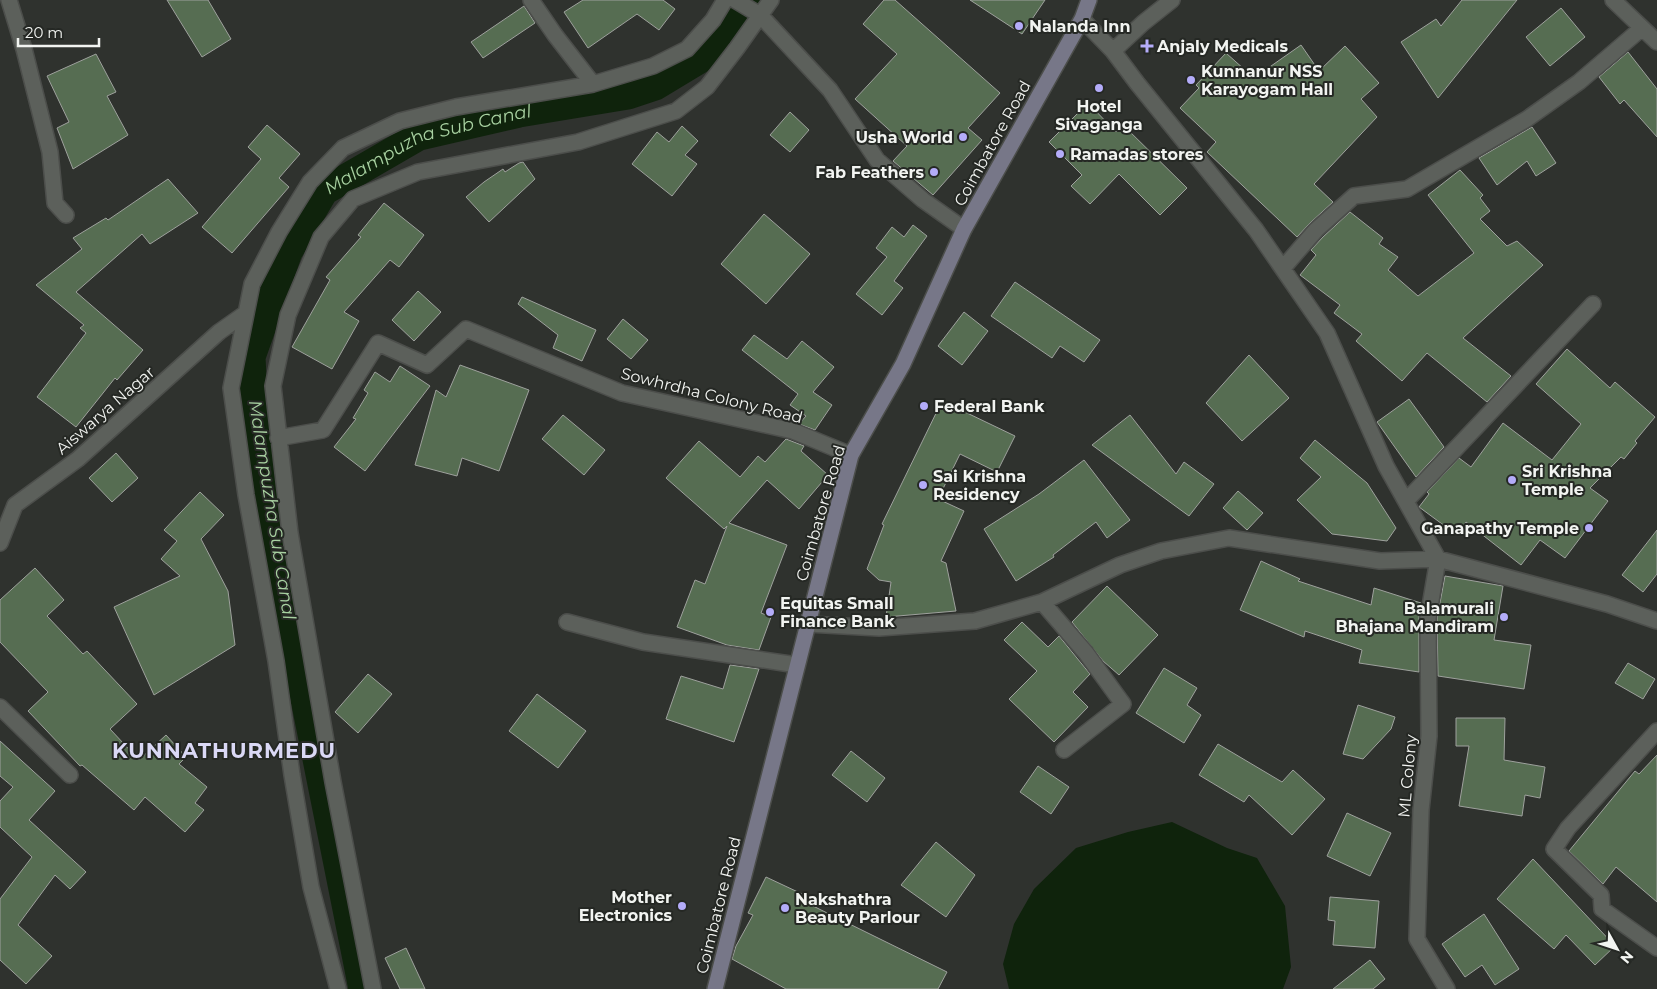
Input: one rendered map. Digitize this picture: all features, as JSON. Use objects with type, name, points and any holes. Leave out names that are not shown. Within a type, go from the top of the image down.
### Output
[{"type":"main road","name":"Coimbatore Road","points":[[715,989],[852,455],[903,364],[964,229],[1082,19],[1089,0]]},
{"type":"street","points":[[9,0],[24,49],[50,152],[55,203],[66,215]]},
{"type":"street","points":[[531,0],[593,84]]},
{"type":"street","points":[[338,989],[311,887],[292,775],[276,661],[240,455],[231,388],[252,284],[279,232],[310,182],[343,148],[400,121],[456,107],[593,84],[653,66],[687,49],[713,20],[725,0]]},
{"type":"street","points":[[735,0],[760,16],[830,90],[877,160],[923,200],[964,229]]},
{"type":"street","points":[[372,989],[333,782],[293,552],[278,438],[273,386],[288,314],[320,237],[352,199],[418,172],[578,142],[676,111],[706,87],[771,0]]},
{"type":"street","points":[[1113,51],[1143,23],[1172,0]]},
{"type":"street","points":[[1613,0],[1657,42]]},
{"type":"street","points":[[1082,19],[1113,51],[1256,230],[1327,333],[1386,466],[1438,559]]},
{"type":"street","points":[[1283,268],[1316,230],[1354,196],[1408,189],[1527,119],[1579,82],[1642,28]]},
{"type":"street","points":[[1406,501],[1593,304]]},
{"type":"street","name":"Aiswarya Nagar","points":[[2,532],[16,504],[78,459],[219,332],[246,313]]},
{"type":"street","name":"Sowhrdha Colony Road","points":[[278,438],[323,430],[378,343],[426,365],[466,329],[622,393],[793,431],[852,455]]},
{"type":"street","points":[[808,624],[879,628],[975,621],[1042,602],[1120,565],[1152,554],[1229,538],[1380,561],[1438,559],[1607,604],[1657,621]]},
{"type":"street","name":"ML Colony","points":[[1438,559],[1428,618],[1429,736],[1421,810],[1417,939],[1447,989]]},
{"type":"street","points":[[1042,602],[1086,653],[1123,704],[1064,750]]},
{"type":"street","points":[[567,622],[643,642],[797,665]]},
{"type":"street","points":[[0,707],[70,775]]},
{"type":"street","points":[[1657,731],[1568,828],[1554,849],[1601,895],[1602,909],[1657,948]]},
{"type":"shaded area","points":[[1172,822],[1227,848],[1257,858],[1285,906],[1291,967],[1283,989],[1009,989],[1003,964],[1014,924],[1034,889],[1076,848],[1128,832]]},
{"type":"building","points":[[167,0],[208,0],[231,39],[202,57]]},
{"type":"building","points":[[583,0],[663,0],[675,9],[659,30],[637,14],[588,48],[564,12]]},
{"type":"building","points":[[884,0],[895,0],[1000,93],[968,128],[982,140],[933,195],[893,161],[907,146],[855,99],[897,54],[863,24]]},
{"type":"building","name":"Nalanda Inn","points":[[970,0],[1045,0],[1022,34]]},
{"type":"building","points":[[1462,0],[1517,0],[1438,98],[1401,42],[1436,19],[1441,26]]},
{"type":"building","points":[[524,6],[535,23],[483,58],[471,42]]},
{"type":"building","points":[[1561,8],[1585,37],[1550,66],[1526,37]]},
{"type":"building","points":[[1301,45],[1319,71],[1345,46],[1379,83],[1361,99],[1377,117],[1314,184],[1333,202],[1297,237],[1207,152],[1216,142],[1180,108],[1199,88],[1196,85],[1226,53],[1254,78]]},
{"type":"building","points":[[1628,52],[1657,89],[1657,137],[1624,100],[1620,104],[1599,77]]},
{"type":"building","points":[[96,54],[116,92],[107,96],[128,135],[73,169],[57,128],[69,122],[47,76]]},
{"type":"building","points":[[1088,103],[1116,132],[1123,125],[1187,188],[1160,215],[1119,174],[1090,204],[1071,186],[1082,175],[1049,142]]},
{"type":"building","points":[[790,112],[809,130],[790,152],[770,135]]},
{"type":"building","points":[[267,125],[300,154],[279,178],[289,187],[232,253],[202,227],[261,159],[248,147]]},
{"type":"building","points":[[682,126],[698,141],[685,155],[697,164],[672,196],[632,164],[657,132],[669,142]]},
{"type":"building","points":[[1532,127],[1556,163],[1536,176],[1527,161],[1497,185],[1479,158]]},
{"type":"building","points":[[523,162],[535,179],[489,222],[466,197],[503,169],[505,172]]},
{"type":"building","points":[[1460,170],[1483,195],[1480,198],[1490,211],[1480,219],[1507,246],[1517,241],[1543,265],[1463,338],[1511,376],[1487,402],[1427,353],[1402,381],[1356,341],[1362,334],[1334,313],[1340,305],[1300,275],[1316,255],[1311,250],[1350,212],[1383,238],[1379,244],[1398,257],[1388,270],[1418,296],[1474,253],[1428,195]]},
{"type":"building","points":[[168,179],[198,213],[150,244],[142,234],[76,292],[143,350],[117,380],[115,378],[76,427],[37,397],[86,333],[80,328],[84,325],[36,285],[82,249],[73,238],[106,218],[108,220]]},
{"type":"building","points":[[384,203],[424,235],[399,267],[390,260],[344,312],[359,321],[332,369],[292,347],[330,280],[326,277],[361,237],[358,235]]},
{"type":"building","points":[[764,214],[810,254],[766,304],[721,264]]},
{"type":"building","points":[[913,225],[927,236],[894,281],[903,288],[882,315],[856,294],[887,257],[876,248],[892,227],[904,237]]},
{"type":"building","points":[[1015,282],[1100,340],[1084,362],[1060,346],[1052,358],[991,316]]},
{"type":"building","points":[[418,291],[441,312],[414,341],[392,320]]},
{"type":"building","points":[[522,297],[596,330],[582,361],[553,348],[558,335],[518,304]]},
{"type":"building","points":[[964,312],[988,331],[962,365],[938,346]]},
{"type":"building","points":[[623,319],[648,340],[631,359],[607,339]]},
{"type":"building","points":[[754,335],[787,359],[802,341],[834,367],[813,392],[832,405],[815,430],[799,424],[806,416],[790,405],[798,394],[742,350]]},
{"type":"building","points":[[1567,349],[1610,388],[1615,382],[1655,417],[1635,441],[1637,443],[1624,459],[1621,457],[1590,488],[1608,501],[1565,558],[1540,540],[1521,565],[1466,522],[1457,535],[1419,507],[1429,494],[1427,492],[1459,458],[1471,467],[1503,423],[1552,460],[1581,424],[1536,384]]},
{"type":"building","points":[[1249,355],[1289,398],[1242,441],[1206,403]]},
{"type":"building","points":[[460,365],[529,390],[499,471],[462,458],[457,476],[415,465],[436,390],[446,397]]},
{"type":"building","points":[[400,366],[430,386],[365,471],[334,447],[356,419],[353,418],[368,393],[364,390],[375,372],[390,382]]},
{"type":"building","points":[[1409,399],[1444,447],[1416,477],[1377,422]]},
{"type":"building","name":"Sai Krishna Residency","points":[[942,401],[1015,436],[997,472],[960,454],[938,499],[964,511],[941,561],[946,563],[956,611],[886,617],[891,582],[879,580],[867,569],[884,525],[882,524]]},
{"type":"building","points":[[563,415],[605,450],[584,475],[542,439]]},
{"type":"building","points":[[1130,415],[1176,474],[1184,462],[1214,484],[1189,516],[1092,445]]},
{"type":"building","points":[[786,439],[804,446],[801,451],[828,475],[799,509],[767,480],[729,523],[787,545],[761,613],[771,617],[759,650],[727,645],[677,627],[695,580],[705,584],[727,526],[724,529],[666,478],[699,441],[740,477],[758,456],[765,462]]},
{"type":"building","points":[[1315,440],[1367,483],[1396,528],[1387,541],[1332,534],[1297,500],[1321,477],[1300,458]]},
{"type":"building","points":[[116,453],[138,478],[112,502],[89,478]]},
{"type":"building","points":[[1084,460],[1130,520],[1107,538],[1096,522],[1053,555],[1054,557],[1016,581],[984,529],[1039,494]]},
{"type":"building","points":[[1238,491],[1263,513],[1247,530],[1223,508]]},
{"type":"building","points":[[200,492],[224,515],[201,539],[228,591],[235,645],[154,695],[114,607],[180,576],[161,559],[177,541],[164,530]]},
{"type":"building","points":[[1657,530],[1657,574],[1643,592],[1622,575]]},
{"type":"building","points":[[1261,561],[1300,579],[1298,581],[1371,605],[1374,588],[1421,603],[1419,618],[1419,672],[1359,663],[1362,650],[1305,631],[1304,637],[1240,610]]},
{"type":"building","points":[[35,568],[64,600],[47,616],[83,654],[87,651],[137,704],[110,729],[139,760],[166,735],[186,757],[179,764],[207,787],[195,803],[204,810],[185,832],[145,797],[134,810],[82,765],[80,766],[28,711],[48,692],[0,642],[0,600]]},
{"type":"building","points":[[1445,576],[1503,586],[1494,640],[1531,645],[1524,689],[1438,676],[1437,619]]},
{"type":"building","points":[[1107,586],[1158,635],[1119,675],[1103,661],[1072,622]]},
{"type":"building","points":[[1022,622],[1048,647],[1059,636],[1090,674],[1073,692],[1088,707],[1054,742],[1009,699],[1037,671],[1004,640]]},
{"type":"building","points":[[1628,663],[1655,679],[1643,699],[1615,683]]},
{"type":"building","points":[[730,665],[759,669],[734,742],[666,719],[681,676],[723,689]]},
{"type":"building","points":[[1164,668],[1197,688],[1187,705],[1201,715],[1184,743],[1136,713]]},
{"type":"building","points":[[368,674],[392,694],[358,733],[335,712]]},
{"type":"building","points":[[537,694],[586,731],[558,768],[509,731]]},
{"type":"building","points":[[1358,705],[1395,717],[1391,729],[1363,759],[1343,754]]},
{"type":"building","points":[[1456,718],[1505,718],[1504,760],[1545,767],[1540,798],[1525,795],[1522,816],[1459,806],[1469,746],[1456,746]]},
{"type":"building","points":[[0,741],[55,791],[29,820],[86,872],[70,889],[55,875],[18,925],[52,956],[26,984],[0,960],[0,899],[32,857],[0,827],[0,801],[13,787],[0,776]]},
{"type":"building","points":[[1218,744],[1282,782],[1293,770],[1325,799],[1292,835],[1249,795],[1244,802],[1199,775]]},
{"type":"building","points":[[851,751],[885,778],[867,802],[832,775]]},
{"type":"building","points":[[1657,755],[1657,902],[1616,867],[1603,884],[1569,851],[1635,771],[1639,774]]},
{"type":"building","points":[[1038,766],[1069,787],[1051,814],[1020,792]]},
{"type":"building","points":[[1347,813],[1391,833],[1370,876],[1327,856]]},
{"type":"building","points":[[936,842],[975,875],[946,917],[901,885]]},
{"type":"building","points":[[1533,859],[1615,946],[1595,965],[1566,935],[1554,949],[1497,899]]},
{"type":"building","points":[[766,877],[817,901],[811,905],[947,972],[938,989],[786,989],[732,959],[736,946],[753,915],[748,913]]},
{"type":"building","points":[[1330,897],[1379,901],[1375,948],[1333,945],[1335,921],[1328,920]]},
{"type":"building","points":[[1484,914],[1519,969],[1495,985],[1482,965],[1465,977],[1442,944]]},
{"type":"building","points":[[406,948],[425,989],[400,989],[385,958]]},
{"type":"building","points":[[1370,960],[1385,979],[1373,989],[1333,989]]},
{"type":"waterway","name":"Malampuzha Sub Canal","points":[[363,989],[276,554],[254,418],[251,357],[288,252],[324,191],[419,136],[519,113],[628,95],[655,86],[708,54],[749,0]]},
{"type":"place","name":"Nalanda Inn","points":[[1019,26]]},
{"type":"place","name":"Anjaly Medicals","points":[[1147,46]]},
{"type":"place","name":"Kunnanur NSS Karayogam Hall","points":[[1191,80]]},
{"type":"place","name":"Hotel Sivaganga","points":[[1099,88]]},
{"type":"place","name":"Usha World","points":[[963,137]]},
{"type":"place","name":"Ramadas stores","points":[[1060,154]]},
{"type":"place","name":"Fab Feathers","points":[[934,172]]},
{"type":"place","name":"Federal Bank","points":[[924,406]]},
{"type":"place","name":"Sri Krishna Temple","points":[[1512,480]]},
{"type":"place","name":"Sai Krishna Residency","points":[[923,485]]},
{"type":"place","name":"Ganapathy Temple","points":[[1589,528]]},
{"type":"place","name":"Equitas Small Finance Bank","points":[[770,612]]},
{"type":"place","name":"Balamurali Bhajana Mandiram","points":[[1504,617]]},
{"type":"place","name":"Mother Electronics","points":[[682,906]]},
{"type":"place","name":"Nakshathra Beauty Parlour","points":[[785,908]]},
{"type":"district","name":"KUNNATHURMEDU","points":[[224,751]]}]
